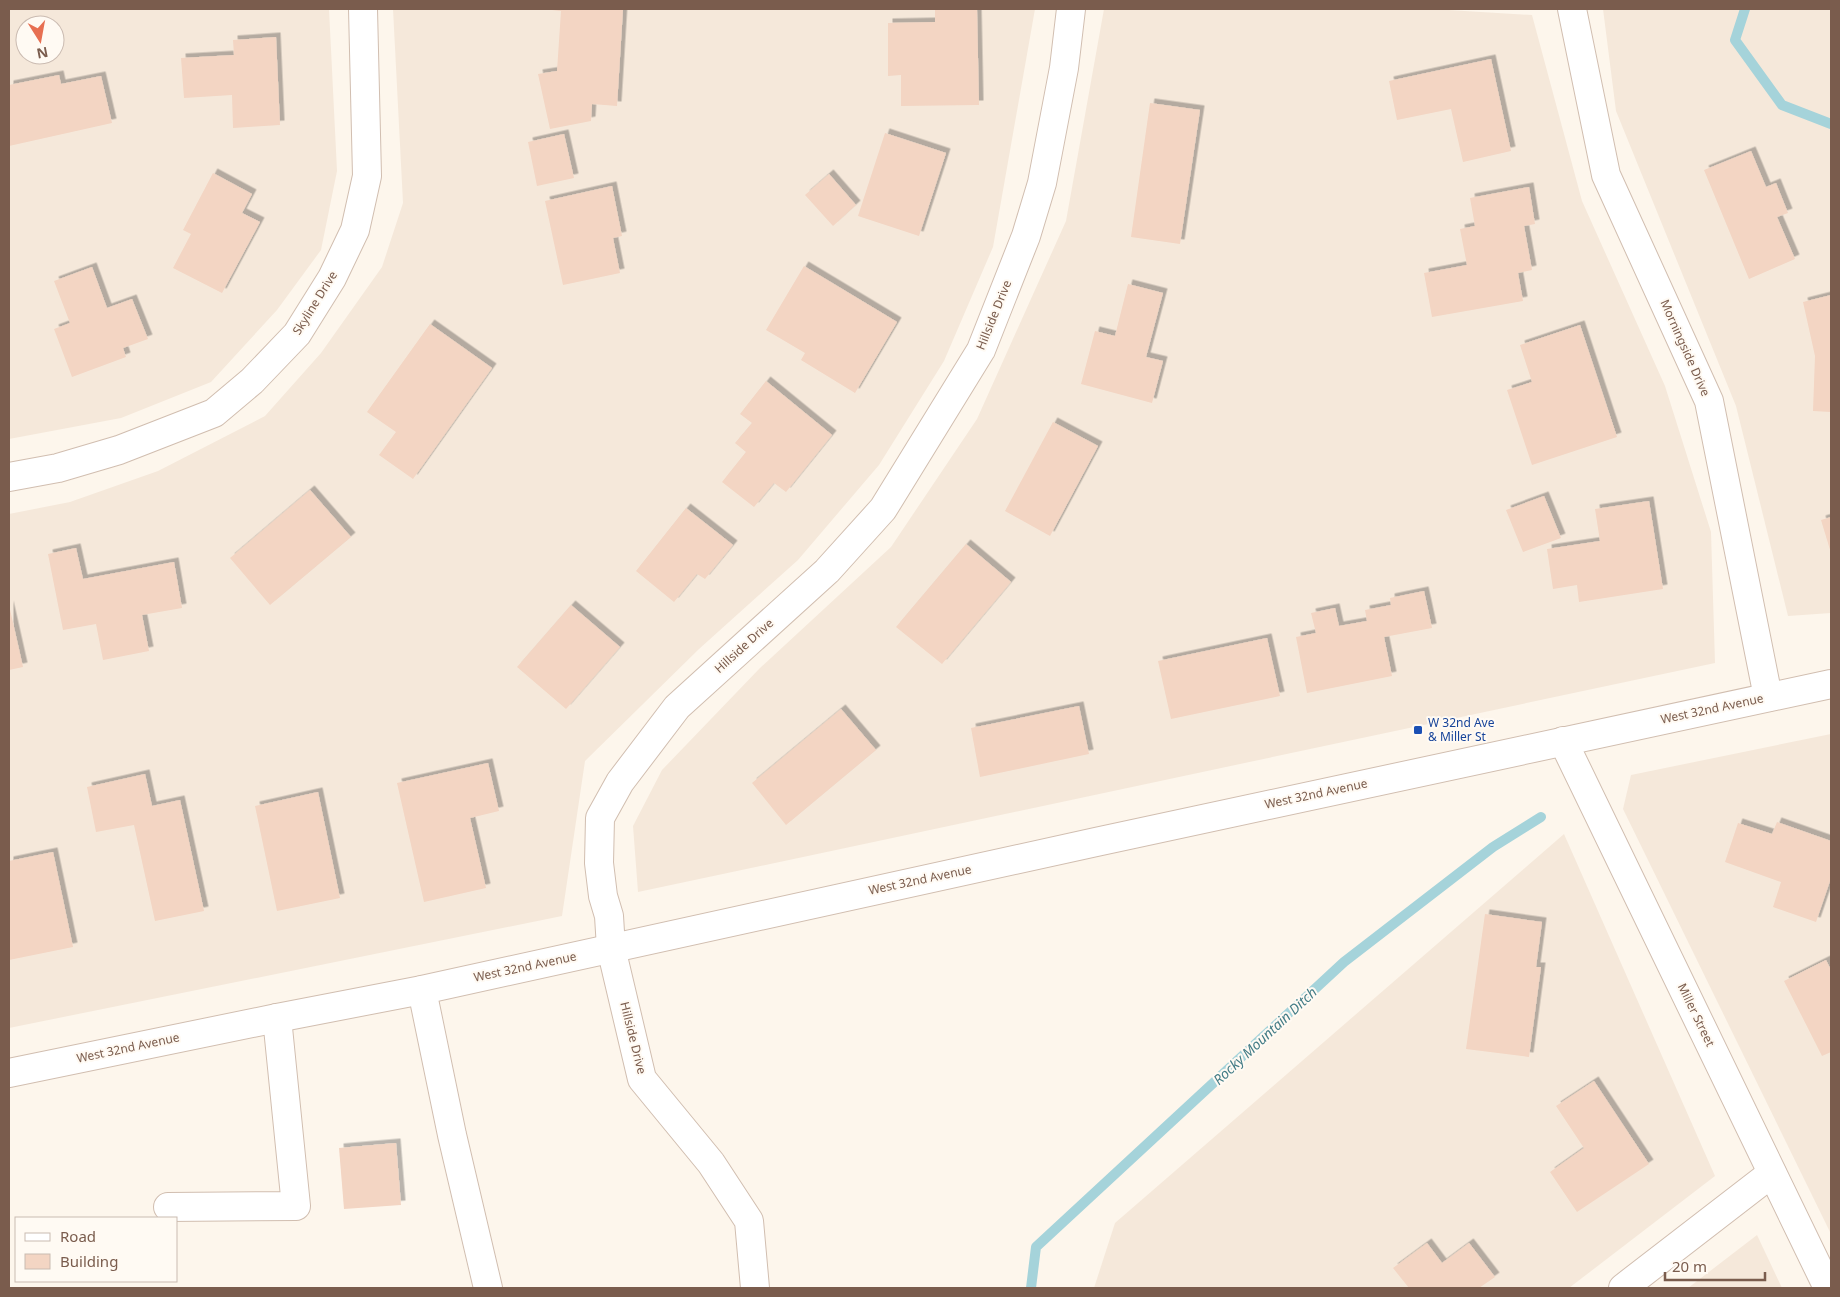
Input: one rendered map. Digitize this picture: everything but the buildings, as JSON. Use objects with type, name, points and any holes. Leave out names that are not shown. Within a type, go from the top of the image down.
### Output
[{"type":"street","name":"Skyline Drive","points":[[9,477],[58,468],[119,450],[214,413],[252,381],[297,334],[332,278],[355,230],[367,176],[363,9]]},
{"type":"street","name":"Hillside Drive","points":[[755,1288],[749,1221],[711,1163],[642,1079],[611,948],[610,916],[603,896],[599,863],[600,818],[620,782],[677,707],[827,572],[882,509],[981,350],[1026,236],[1042,183],[1064,68],[1071,9]]},
{"type":"street","name":"Morningside Drive","points":[[1572,9],[1606,175],[1709,401],[1768,696]]},
{"type":"street","name":"West 32nd Avenue","points":[[9,1073],[422,990],[1768,696],[1831,684]]},
{"type":"street","name":"Miller Street","points":[[1563,741],[1828,1288]]},
{"type":"street","points":[[422,990],[448,1116],[488,1288]]},
{"type":"street","points":[[168,1207],[296,1206],[277,1018]]},
{"type":"street","points":[[1623,1288],[1772,1173]]},
{"type":"shaded area","points":[[9,9],[329,9],[337,171],[321,250],[277,310],[211,382],[121,418],[9,439]]},
{"type":"shaded area","points":[[393,9],[1035,9],[993,247],[944,361],[879,465],[798,560],[699,649],[585,761],[562,916],[9,1028],[9,514],[70,502],[158,471],[265,416],[321,353],[382,267],[403,203]]},
{"type":"shaded area","points":[[1104,9],[1432,9],[1532,15],[1582,201],[1665,386],[1711,532],[1715,663],[638,892],[633,826],[662,770],[760,668],[891,547],[977,419],[1066,221]]},
{"type":"shaded area","points":[[1603,9],[1831,9],[1831,613],[1788,616],[1736,406],[1616,111]]},
{"type":"shaded area","points":[[1831,734],[1831,1234],[1623,809],[1631,775]]},
{"type":"shaded area","points":[[1564,834],[1715,1176],[1569,1288],[1094,1288],[1115,1223]]},
{"type":"shaded area","points":[[1757,1235],[1782,1288],[1688,1288]]},
{"type":"waterway","name":"Rocky Mountain Ditch","points":[[1745,9],[1735,40],[1782,105],[1831,124]]},
{"type":"waterway","name":"Rocky Mountain Ditch","points":[[1031,1288],[1036,1247],[1344,962],[1493,847],[1541,817]]},
{"type":"place","name":"W 32nd Ave & Miller St","points":[[1418,730]]}]
